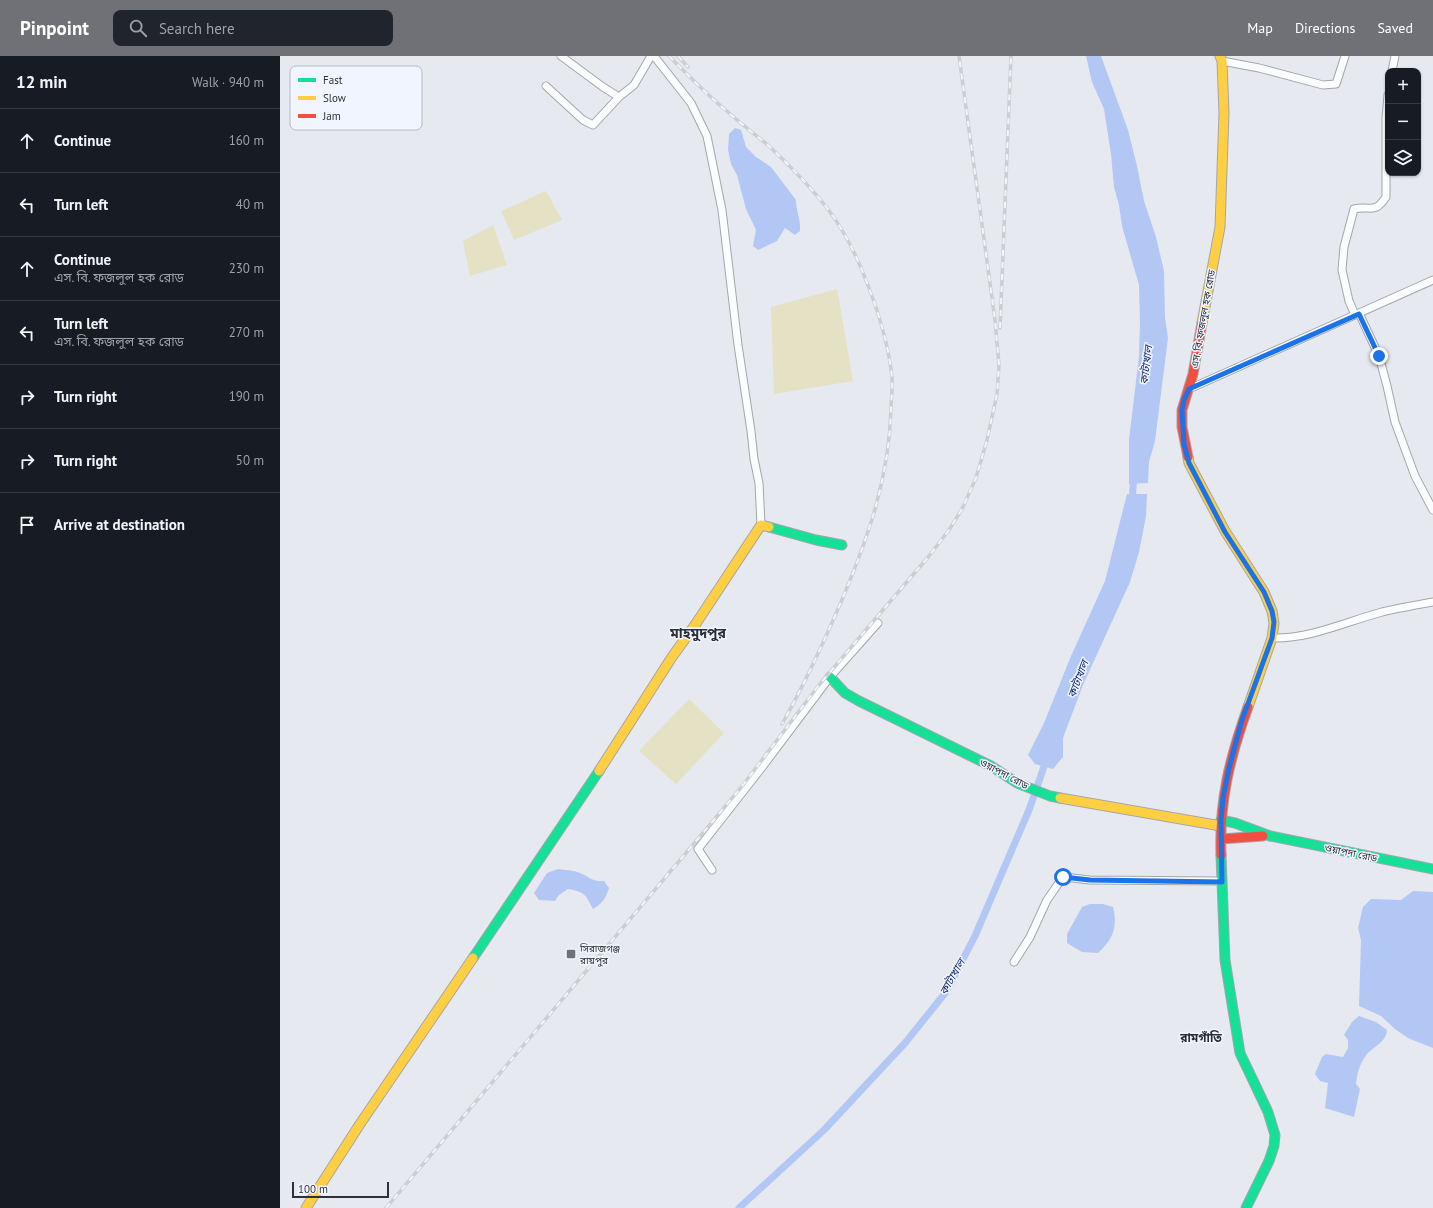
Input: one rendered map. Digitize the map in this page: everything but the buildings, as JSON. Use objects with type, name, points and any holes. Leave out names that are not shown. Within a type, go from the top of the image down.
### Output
[{"type":"street","points":[[561,56],[619,97]]},
{"type":"street","points":[[306,1208],[360,1124],[444,1003],[601,768],[672,657],[761,525],[759,482],[754,459],[738,345],[722,210],[708,143],[702,125],[691,103],[653,56],[634,85],[619,97],[593,125],[583,120],[546,86]]},
{"type":"street","points":[[1221,58],[1331,86],[1336,84],[1345,56]]},
{"type":"street","points":[[1393,68],[1395,56]]},
{"type":"street","name":"এস. বি. ফজলুল হক রোড","points":[[1221,58],[1224,113],[1220,227],[1196,357],[1189,389],[1184,400],[1182,410],[1184,444],[1189,463],[1225,532],[1264,592],[1272,611],[1274,622],[1272,638],[1242,720],[1229,768],[1223,798],[1221,823],[1226,960],[1240,1053],[1243,1063],[1270,1118],[1275,1136],[1272,1153],[1246,1208]]},
{"type":"street","points":[[1387,104],[1386,197],[1381,204],[1375,208],[1354,209],[1344,247],[1342,270],[1349,301],[1379,356],[1395,422],[1415,476],[1433,510]]},
{"type":"street","points":[[1189,389],[1433,280]]},
{"type":"street","points":[[761,525],[816,540],[842,545]]},
{"type":"street","points":[[1272,638],[1306,636],[1382,612],[1433,602]]},
{"type":"street","points":[[712,870],[698,849],[830,677],[878,624]]},
{"type":"street","name":"ওয়াপদা রোড","points":[[830,677],[845,693],[851,697],[991,766],[1017,783],[1050,796],[1221,823],[1235,823],[1270,836],[1433,868]]},
{"type":"street","name":"ওয়াপদা রোড","points":[[1221,839],[1270,836]]},
{"type":"street","points":[[1014,962],[1030,937],[1047,900],[1063,877],[1090,880],[1222,882]]},
{"type":"shaded area","points":[[546,191],[562,220],[514,240],[501,211]]},
{"type":"shaded area","points":[[493,225],[507,265],[470,276],[463,241]]},
{"type":"shaded area","points":[[837,289],[853,381],[774,394],[771,307]]},
{"type":"shaded area","points":[[689,699],[724,733],[676,784],[639,751]]},
{"type":"water","points":[[1086,56],[1101,56],[1128,130],[1144,201],[1156,237],[1164,271],[1165,318],[1168,338],[1155,441],[1149,462],[1148,483],[1129,484],[1129,440],[1139,356],[1139,285],[1122,226],[1119,205],[1114,187],[1111,154],[1104,109],[1092,82]]},
{"type":"water","points":[[735,128],[741,130],[746,147],[756,157],[771,167],[796,200],[800,231],[795,235],[785,228],[777,241],[758,250],[753,246],[756,230],[746,209],[737,175],[731,164],[728,150],[729,134]]},
{"type":"water","points":[[1127,494],[1147,494],[1146,516],[1139,552],[1130,582],[1083,685],[1063,738],[1063,757],[1053,769],[1035,764],[1028,755],[1044,723],[1071,656],[1105,581]]},
{"type":"water","points":[[558,869],[575,871],[594,880],[604,881],[609,888],[605,898],[593,909],[584,894],[568,889],[559,895],[555,901],[539,900],[534,893],[547,873]]},
{"type":"water","points":[[1413,891],[1433,892],[1433,1048],[1408,1038],[1395,1029],[1381,1016],[1359,1006],[1361,940],[1358,928],[1363,907],[1371,899],[1401,900]]},
{"type":"water","points":[[1090,904],[1103,904],[1113,907],[1115,921],[1113,932],[1111,938],[1098,953],[1082,952],[1067,943],[1067,934],[1082,907]]},
{"type":"water","points":[[1359,1016],[1376,1022],[1387,1030],[1385,1038],[1367,1054],[1359,1068],[1356,1084],[1360,1089],[1354,1117],[1325,1108],[1328,1083],[1320,1081],[1315,1074],[1322,1057],[1326,1054],[1343,1057],[1348,1048],[1348,1040],[1344,1035],[1352,1022]]},
{"type":"waterway","name":"কাটাখাল","points":[[1132,502],[1134,474]]},
{"type":"waterway","name":"কাটাখাল","points":[[739,1208],[824,1130],[905,1043],[946,992],[975,936],[1029,810],[1047,758]]},
{"type":"railway","points":[[669,56],[713,99],[770,147],[794,170],[830,212],[852,248],[869,288],[884,332],[891,366],[892,382],[886,460],[868,531],[841,602],[813,664],[782,724]]},
{"type":"railway","points":[[678,56],[688,67]]},
{"type":"railway","points":[[386,1208],[743,785],[819,685],[929,556],[949,530],[962,509],[976,478],[987,440],[997,394],[999,365],[995,320],[959,56]]},
{"type":"railway","points":[[1000,328],[1011,56]]},
{"type":"traffic: fast","points":[[769,527],[816,540],[842,545]]},
{"type":"traffic: fast","points":[[830,677],[845,693],[859,701],[991,766],[1017,783],[1050,796],[1060,798]]},
{"type":"traffic: fast","points":[[473,958],[599,771]]},
{"type":"traffic: fast","points":[[1221,820],[1235,823],[1270,836],[1433,869]]},
{"type":"traffic: fast","points":[[1221,855],[1225,960],[1240,1053],[1268,1112],[1275,1135],[1274,1146],[1269,1161],[1246,1208]]},
{"type":"traffic: slow","points":[[1202,323],[1220,227],[1224,113],[1222,61],[1220,56]]},
{"type":"traffic: slow","points":[[1188,457],[1189,463],[1225,531],[1264,592],[1272,611],[1274,623],[1272,638],[1248,707]]},
{"type":"traffic: slow","points":[[599,771],[672,657],[761,525],[769,527]]},
{"type":"traffic: slow","points":[[1060,798],[1221,826]]},
{"type":"traffic: slow","points":[[306,1208],[360,1124],[473,958]]},
{"type":"traffic: jam","points":[[1188,457],[1182,427],[1182,410],[1193,374],[1202,323]]},
{"type":"traffic: jam","points":[[1221,855],[1222,816],[1227,780],[1236,744],[1248,707]]},
{"type":"traffic: jam","points":[[1221,839],[1263,836]]},
{"type":"place","name":"সিরাজগঞ্জ রায়পুর","points":[[571,954]]},
{"type":"district","name":"মাহমুদপুর","points":[[698,633]]},
{"type":"district","name":"রামগাঁতি","points":[[1201,1037]]},
{"type":"route","points":[[1063,877],[1090,880],[1222,882],[1221,820],[1223,798],[1229,768],[1242,720],[1272,638],[1274,622],[1272,611],[1264,592],[1225,532],[1189,463],[1184,444],[1182,427],[1182,410],[1184,400],[1189,389],[1359,314],[1379,356]]}]
